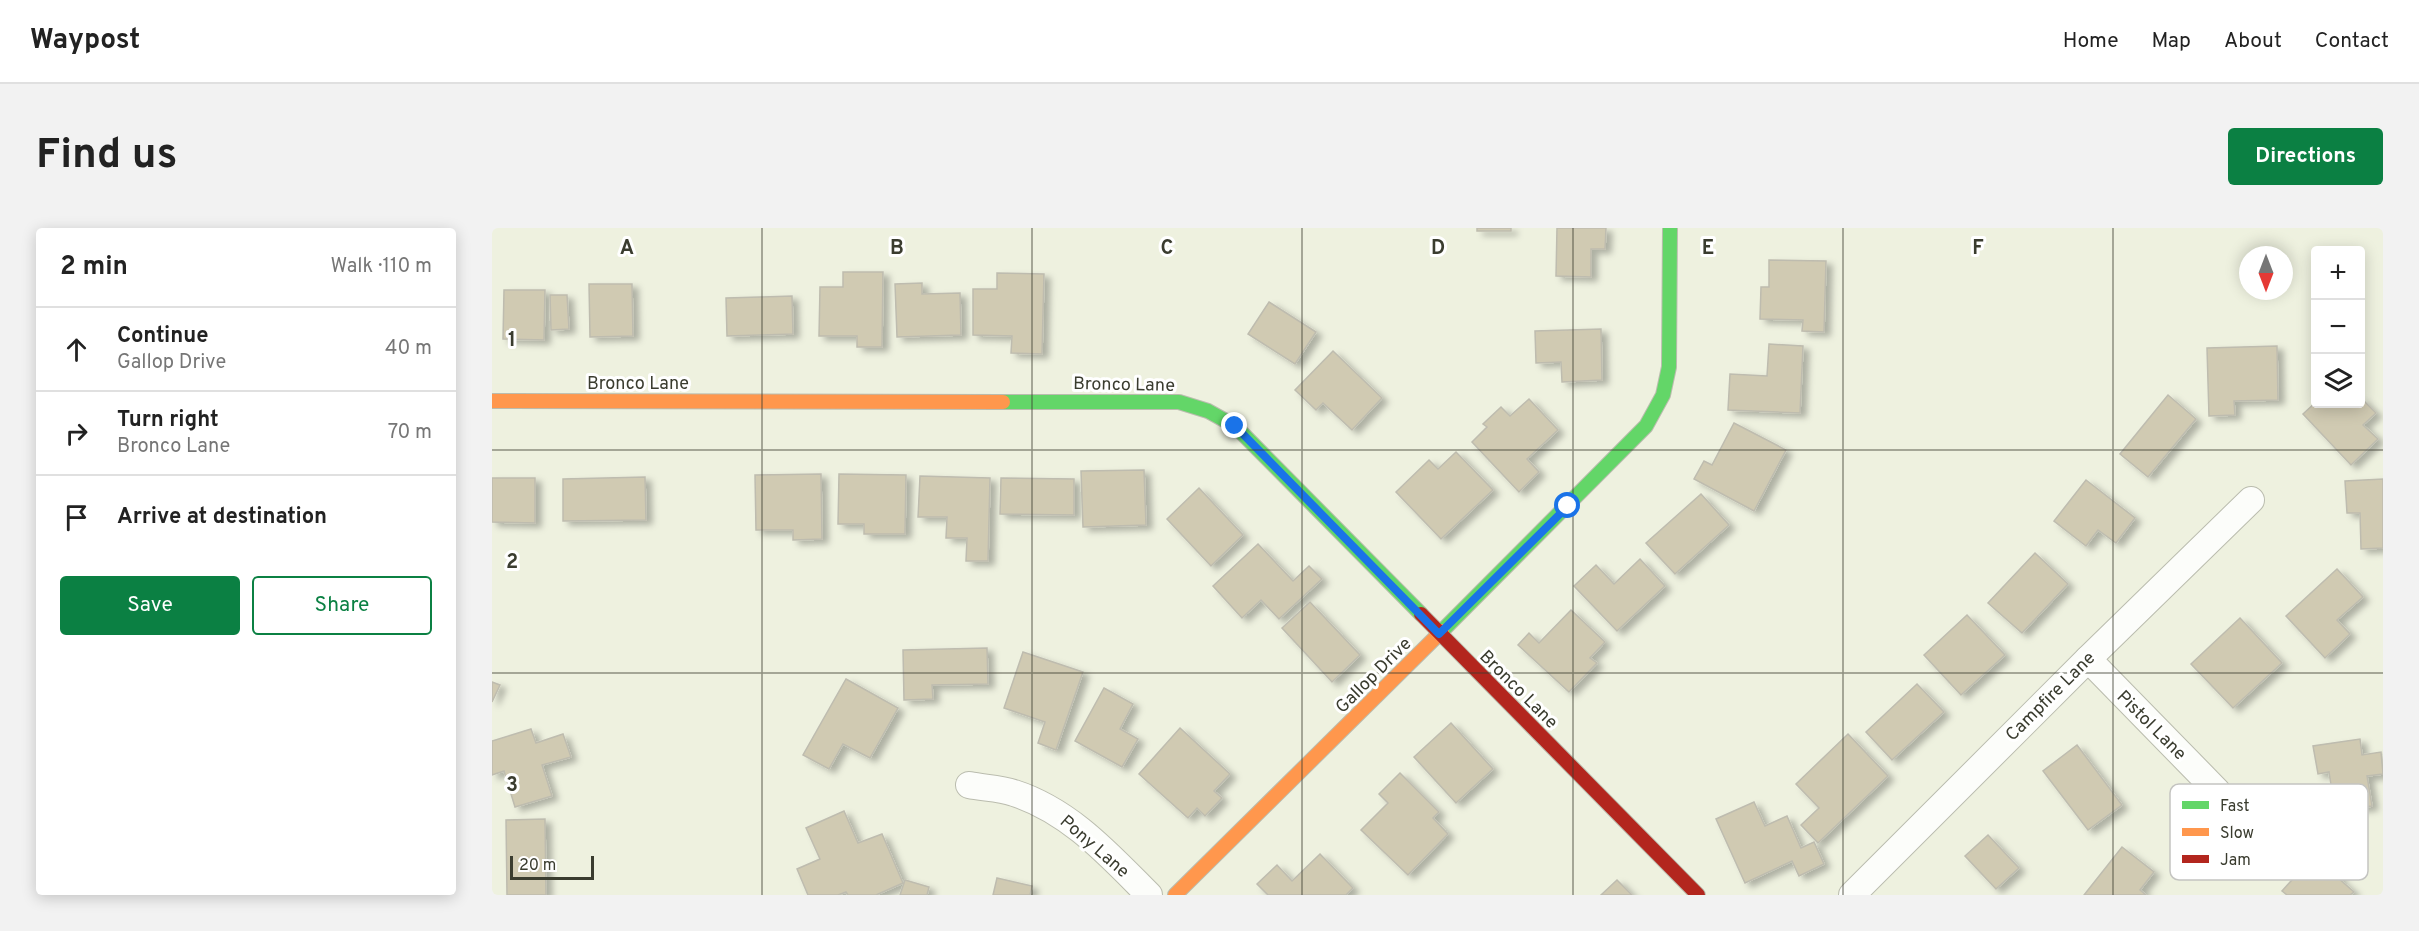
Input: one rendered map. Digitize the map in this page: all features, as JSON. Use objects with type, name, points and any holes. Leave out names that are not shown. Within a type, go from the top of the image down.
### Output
[{"type":"street","name":"Gallop Drive","points":[[1175,895],[1646,426],[1663,395],[1669,367],[1670,228]]},
{"type":"street","name":"Bronco Lane","points":[[492,401],[1179,402],[1199,406],[1218,414],[1235,426],[1698,895]]},
{"type":"street","name":"Campfire Lane","points":[[1852,895],[2251,500]]},
{"type":"street","name":"Pistol Lane","points":[[2088,659],[2210,784]]},
{"type":"street","name":"Pony Lane","points":[[969,785],[1012,792],[1059,814],[1098,844],[1149,895]]},
{"type":"building","points":[[1477,228],[1511,228],[1511,231],[1477,231]]},
{"type":"building","points":[[1557,228],[1606,228],[1605,249],[1591,249],[1591,277],[1556,276]]},
{"type":"building","points":[[1769,260],[1826,261],[1824,332],[1802,331],[1803,320],[1760,319],[1761,287],[1769,287]]},
{"type":"building","points":[[843,272],[883,272],[882,347],[857,347],[857,336],[819,336],[820,287],[843,287]]},
{"type":"building","points":[[997,273],[1044,274],[1042,354],[1011,353],[1012,336],[973,335],[973,289],[997,289]]},
{"type":"building","points":[[922,283],[922,294],[960,293],[961,335],[897,337],[895,284]]},
{"type":"building","points":[[589,284],[632,284],[633,336],[590,337]]},
{"type":"building","points":[[504,290],[545,290],[544,340],[503,339]]},
{"type":"building","points":[[550,295],[567,295],[569,329],[551,330]]},
{"type":"building","points":[[792,296],[793,334],[727,336],[726,298]]},
{"type":"building","points":[[1269,302],[1316,332],[1295,364],[1248,334]]},
{"type":"building","points":[[1601,329],[1602,380],[1562,382],[1561,362],[1536,363],[1535,331]]},
{"type":"building","points":[[1769,344],[1803,346],[1800,413],[1728,410],[1730,374],[1767,376]]},
{"type":"building","points":[[2277,346],[2278,400],[2234,401],[2235,415],[2209,416],[2207,348]]},
{"type":"building","points":[[1333,351],[1382,398],[1352,430],[1323,403],[1316,410],[1295,390]]},
{"type":"building","points":[[2168,395],[2196,419],[2148,477],[2120,454]]},
{"type":"building","points":[[1529,399],[1558,430],[1527,459],[1539,472],[1519,492],[1472,442],[1487,427],[1483,424],[1501,407],[1510,416]]},
{"type":"building","points":[[2365,402],[2376,413],[2363,425],[2378,439],[2351,465],[2303,414],[2311,407],[2365,408]]},
{"type":"building","points":[[1734,423],[1786,450],[1754,511],[1694,479],[1704,461],[1712,465]]},
{"type":"building","points":[[1456,452],[1493,490],[1441,539],[1396,492],[1429,460],[1438,469]]},
{"type":"building","points":[[1144,470],[1146,525],[1083,527],[1081,471]]},
{"type":"building","points":[[821,474],[822,539],[793,540],[793,530],[756,530],[755,475]]},
{"type":"building","points":[[839,474],[906,475],[905,534],[864,534],[864,524],[838,524]]},
{"type":"building","points":[[920,476],[990,478],[988,561],[966,561],[967,538],[946,538],[947,517],[918,517]]},
{"type":"building","points":[[645,477],[646,520],[563,521],[563,479]]},
{"type":"building","points":[[492,478],[535,478],[535,523],[492,522]]},
{"type":"building","points":[[1001,478],[1074,479],[1074,515],[1000,514]]},
{"type":"building","points":[[2383,479],[2383,548],[2361,549],[2360,513],[2347,513],[2345,481]]},
{"type":"building","points":[[2086,480],[2135,518],[2116,543],[2098,530],[2086,546],[2054,521]]},
{"type":"building","points":[[1199,488],[1243,535],[1211,566],[1167,519]]},
{"type":"building","points":[[1701,494],[1729,525],[1675,574],[1646,543]]},
{"type":"building","points":[[1258,544],[1293,581],[1309,566],[1322,579],[1279,619],[1261,600],[1242,618],[1213,586]]},
{"type":"building","points":[[2035,553],[2068,584],[2022,633],[1988,603]]},
{"type":"building","points":[[1640,559],[1665,586],[1617,631],[1574,586],[1596,565],[1614,584]]},
{"type":"building","points":[[2337,569],[2363,597],[2337,620],[2350,634],[2325,658],[2286,616]]},
{"type":"building","points":[[1310,602],[1360,655],[1332,682],[1282,628]]},
{"type":"building","points":[[1571,610],[1605,642],[1590,658],[1597,663],[1569,692],[1518,645],[1529,633],[1539,643]]},
{"type":"building","points":[[1967,615],[2005,655],[1961,695],[1924,655]]},
{"type":"building","points":[[2240,618],[2282,663],[2233,708],[2191,664]]},
{"type":"building","points":[[987,648],[988,684],[932,685],[933,699],[904,700],[903,650]]},
{"type":"building","points":[[1023,652],[1083,672],[1056,750],[1038,743],[1045,722],[1004,708]]},
{"type":"building","points":[[846,679],[898,708],[870,758],[843,744],[829,769],[803,755]]},
{"type":"building","points":[[492,682],[500,685],[492,702]]},
{"type":"building","points":[[1917,684],[1944,712],[1892,760],[1866,732]]},
{"type":"building","points":[[1104,688],[1133,704],[1120,729],[1138,739],[1122,767],[1075,741]]},
{"type":"building","points":[[1451,723],[1493,769],[1456,803],[1414,757]]},
{"type":"building","points":[[1180,728],[1230,774],[1214,791],[1222,798],[1205,816],[1197,808],[1188,818],[1139,774]]},
{"type":"building","points":[[531,729],[536,743],[563,734],[571,757],[542,765],[552,796],[515,807],[504,771],[492,775],[492,741]]},
{"type":"building","points":[[1848,734],[1888,776],[1818,843],[1801,825],[1819,808],[1796,784]]},
{"type":"building","points":[[2360,739],[2362,755],[2381,752],[2383,774],[2367,776],[2372,806],[2368,807],[2368,784],[2331,784],[2329,772],[2318,774],[2313,746]]},
{"type":"building","points":[[2077,745],[2122,805],[2088,830],[2043,771]]},
{"type":"building","points":[[1400,773],[1439,812],[1433,818],[1448,834],[1408,875],[1361,830],[1388,803],[1379,794]]},
{"type":"building","points":[[1754,802],[1765,826],[1787,816],[1801,848],[1814,842],[1824,864],[1799,876],[1792,861],[1745,883],[1716,819]]},
{"type":"building","points":[[844,811],[858,843],[882,834],[903,883],[876,895],[848,895],[846,892],[838,895],[808,895],[797,869],[820,859],[806,828]]},
{"type":"building","points":[[545,819],[546,895],[507,895],[506,820]]},
{"type":"building","points":[[1988,835],[2019,868],[1996,889],[1965,856]]},
{"type":"building","points":[[2122,847],[2154,872],[2140,890],[2146,895],[2084,895]]},
{"type":"building","points":[[1320,854],[1353,888],[1346,895],[1268,895],[1257,884],[1277,865],[1292,881]]},
{"type":"building","points":[[997,878],[1032,886],[1030,895],[993,895]]},
{"type":"building","points":[[905,880],[929,887],[927,895],[900,895]]},
{"type":"building","points":[[1617,880],[1632,895],[1601,895]]},
{"type":"building","points":[[2292,880],[2340,880],[2354,892],[2350,895],[2287,895],[2282,891]]},
{"type":"traffic: fast","points":[[1442,631],[1646,426],[1663,395],[1669,367],[1670,228]]},
{"type":"traffic: fast","points":[[1003,402],[1179,402],[1208,411],[1235,426],[1421,614]]},
{"type":"traffic: slow","points":[[492,401],[1003,402]]},
{"type":"traffic: slow","points":[[1175,895],[1442,631]]},
{"type":"traffic: jam","points":[[1421,614],[1698,895]]},
{"type":"route","points":[[1235,426],[1439,634],[1568,506]]}]
